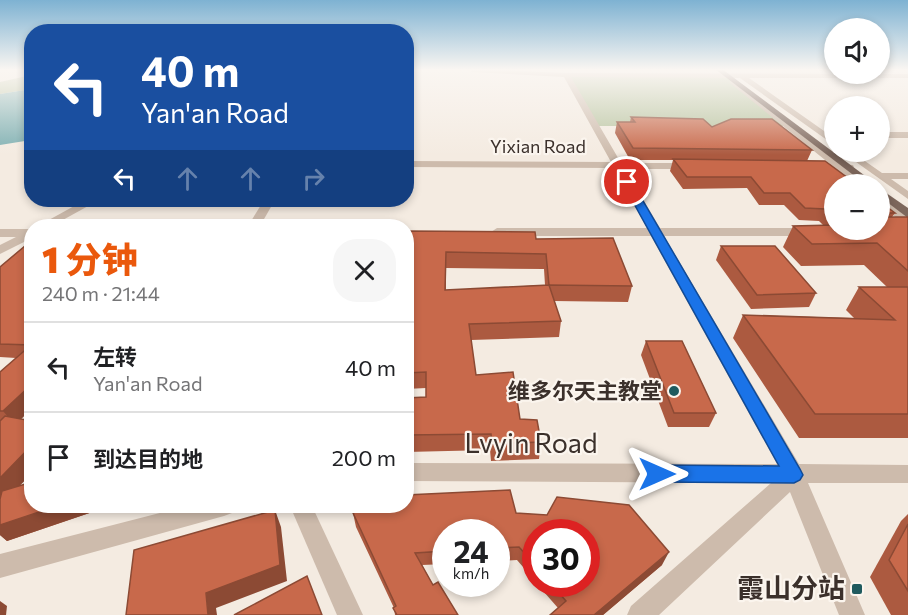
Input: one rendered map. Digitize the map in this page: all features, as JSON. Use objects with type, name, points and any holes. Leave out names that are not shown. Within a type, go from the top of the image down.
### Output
[{"type":"main road","points":[[763,98],[858,174]]},
{"type":"main road","points":[[764,98],[824,143]]},
{"type":"main road","points":[[850,162],[867,174]]},
{"type":"main road","points":[[890,191],[908,207]]},
{"type":"main road","points":[[890,200],[908,214]]},
{"type":"street","points":[[579,98],[794,475],[852,615]]},
{"type":"street","points":[[749,98],[848,174]]},
{"type":"street","points":[[769,98],[823,134]]},
{"type":"street","points":[[890,135],[908,135]]},
{"type":"street","points":[[857,162],[870,174]]},
{"type":"street","name":"Yixian Road","points":[[414,164],[698,166]]},
{"type":"street","points":[[802,167],[849,167]]},
{"type":"street","points":[[890,180],[908,176]]},
{"type":"street","points":[[890,187],[908,196]]},
{"type":"street","points":[[57,219],[80,207]]},
{"type":"street","points":[[890,208],[908,222]]},
{"type":"street","points":[[489,232],[824,232]]},
{"type":"street","points":[[0,233],[24,233]]},
{"type":"street","points":[[0,250],[24,237]]},
{"type":"street","name":"Lvyin Road","points":[[414,472],[908,474]]},
{"type":"street","points":[[640,615],[794,475]]},
{"type":"street","points":[[0,566],[198,513]]},
{"type":"street","points":[[304,513],[350,615]]},
{"type":"green space","points":[[579,98],[754,98],[789,126],[595,126]]},
{"type":"water","points":[[0,98],[24,98],[24,141],[0,145]]},
{"type":"building","points":[[631,117],[703,119],[712,127],[731,119],[772,119],[812,150],[633,148],[617,122],[635,122]]},
{"type":"building","points":[[673,159],[824,161],[843,174],[824,174],[824,209],[805,208],[790,193],[764,193],[751,177],[687,177]]},
{"type":"building","points":[[890,217],[908,217],[908,271],[877,243],[812,244],[793,226],[824,225],[824,240],[890,240]]},
{"type":"building","points":[[414,231],[535,232],[536,239],[613,238],[632,286],[549,285],[561,321],[469,324],[476,375],[513,372],[520,419],[537,420],[541,442],[492,444],[491,434],[414,435],[414,398],[426,397],[426,372],[414,373]],"holes":[[[446,252],[546,254],[549,285],[445,290]]]},
{"type":"building","points":[[721,246],[775,246],[816,293],[757,295]]},
{"type":"building","points":[[24,247],[24,345],[0,344],[0,267]]},
{"type":"building","points":[[859,287],[908,287],[908,414],[815,414],[743,315],[895,320]]},
{"type":"building","points":[[646,341],[682,341],[716,413],[674,413]]},
{"type":"building","points":[[24,351],[24,391],[3,411],[0,411],[0,372]]},
{"type":"building","points":[[5,416],[24,420],[24,453],[0,478],[0,421]]},
{"type":"building","points":[[24,484],[24,513],[36,513],[0,525],[2,491]]},
{"type":"building","points":[[510,490],[516,513],[547,515],[557,497],[629,505],[669,552],[594,615],[550,615],[566,601],[562,597],[600,597],[600,519],[522,519],[522,550],[519,547],[510,547],[510,519],[432,519],[432,552],[415,553],[432,583],[432,597],[447,597],[458,615],[397,615],[393,608],[396,606],[353,513],[414,513],[414,495]]},
{"type":"building","points":[[264,513],[275,513],[280,565],[206,593],[208,615],[126,615],[134,550]]},
{"type":"building","points":[[908,524],[908,591],[889,560]]},
{"type":"building","points":[[307,576],[322,615],[234,615]]},
{"type":"place","name":"维多尔天主教堂","points":[[674,391]]},
{"type":"place","name":"霞山分站","points":[[857,589]]},
{"type":"route","points":[[627,182],[794,475],[657,474]]}]
